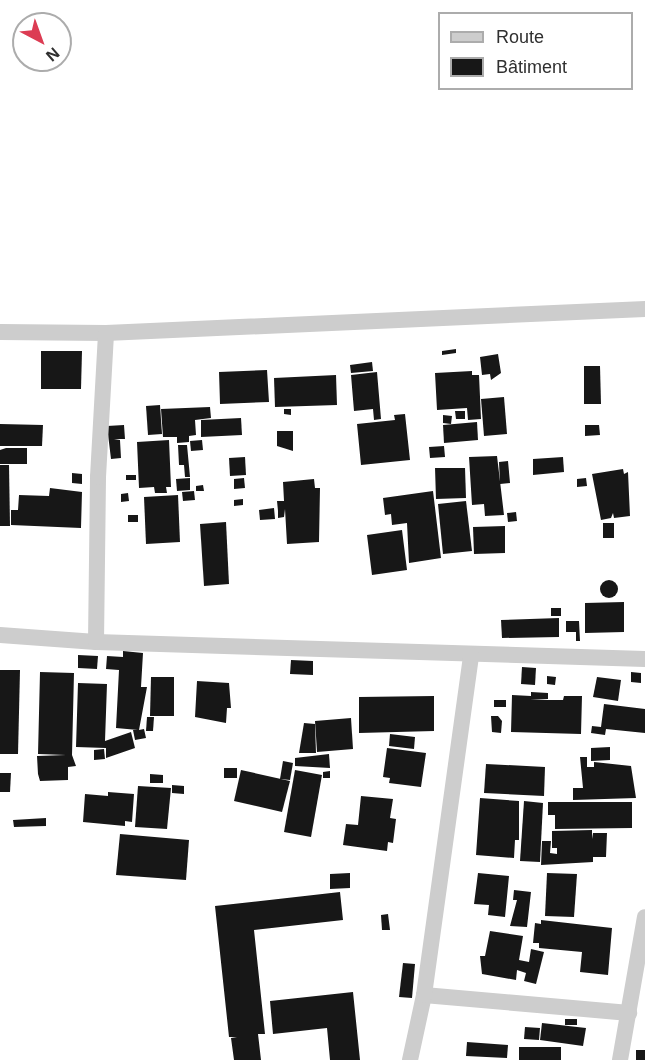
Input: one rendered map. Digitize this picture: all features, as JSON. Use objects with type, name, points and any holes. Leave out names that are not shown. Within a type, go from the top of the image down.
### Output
[{"type":"street","points":[[0,332],[106,333],[645,309]]},
{"type":"street","points":[[96,642],[98,477],[106,333]]},
{"type":"street","points":[[0,635],[96,642],[645,659]]},
{"type":"street","points":[[410,1060],[424,995],[471,655]]},
{"type":"street","points":[[620,1060],[645,917]]},
{"type":"street","points":[[424,995],[629,1013]]},
{"type":"building","points":[[456,349],[456,353],[442,355],[442,351]]},
{"type":"building","points":[[41,351],[82,351],[81,389],[41,389]]},
{"type":"building","points":[[498,354],[501,373],[491,380],[490,374],[482,375],[480,357]]},
{"type":"building","points":[[372,362],[373,371],[351,373],[350,365]]},
{"type":"building","points":[[584,366],[600,366],[601,404],[584,404]]},
{"type":"building","points":[[267,370],[269,402],[220,404],[219,372]]},
{"type":"building","points":[[472,371],[472,375],[479,375],[481,419],[468,420],[467,408],[437,410],[435,373]]},
{"type":"building","points":[[377,372],[381,419],[374,420],[373,409],[354,411],[351,375]]},
{"type":"building","points":[[336,375],[337,405],[275,407],[274,378]]},
{"type":"building","points":[[504,397],[507,434],[484,436],[481,399]]},
{"type":"building","points":[[160,405],[162,434],[148,435],[146,406]]},
{"type":"building","points":[[210,407],[211,418],[195,420],[196,435],[189,436],[189,442],[177,443],[177,437],[163,437],[161,409]]},
{"type":"building","points":[[284,409],[291,409],[291,415],[284,414]]},
{"type":"building","points":[[455,411],[465,411],[465,419],[456,419]]},
{"type":"building","points":[[405,414],[410,460],[361,465],[357,424],[395,420],[394,415]]},
{"type":"building","points":[[443,415],[452,416],[451,424],[443,423]]},
{"type":"building","points":[[241,418],[242,435],[201,437],[201,420]]},
{"type":"building","points":[[477,422],[478,440],[444,443],[443,425]]},
{"type":"building","points":[[0,424],[43,425],[42,446],[0,446]]},
{"type":"building","points":[[124,425],[125,439],[114,439],[120,440],[121,458],[111,459],[107,426]]},
{"type":"building","points":[[585,425],[599,425],[600,435],[585,436]]},
{"type":"building","points":[[277,431],[293,431],[293,451],[277,446]]},
{"type":"building","points":[[169,440],[171,487],[166,487],[167,493],[155,493],[154,487],[139,488],[137,442]]},
{"type":"building","points":[[202,440],[203,450],[191,451],[190,441]]},
{"type":"building","points":[[178,445],[187,445],[190,477],[185,477],[184,465],[179,465]]},
{"type":"building","points":[[444,446],[445,457],[430,458],[429,447]]},
{"type":"building","points":[[27,448],[27,464],[0,464],[0,450]]},
{"type":"building","points":[[497,456],[504,515],[485,516],[484,504],[472,505],[469,457]]},
{"type":"building","points":[[245,457],[246,475],[230,476],[229,458]]},
{"type":"building","points":[[563,457],[564,472],[533,475],[533,459]]},
{"type":"building","points":[[508,461],[510,483],[500,484],[499,462]]},
{"type":"building","points":[[0,465],[9,465],[10,526],[0,526]]},
{"type":"building","points":[[435,468],[465,468],[466,498],[436,499]]},
{"type":"building","points":[[623,469],[624,474],[628,472],[630,516],[614,518],[613,513],[611,518],[601,520],[592,474]]},
{"type":"building","points":[[72,473],[82,474],[82,484],[72,483]]},
{"type":"building","points":[[126,475],[136,475],[136,480],[126,480]]},
{"type":"building","points":[[190,478],[190,490],[177,491],[176,479]]},
{"type":"building","points":[[244,478],[245,488],[234,489],[234,479]]},
{"type":"building","points":[[586,478],[587,486],[577,487],[577,479]]},
{"type":"building","points":[[314,479],[315,488],[320,488],[319,542],[287,544],[285,509],[284,517],[278,518],[277,501],[284,501],[283,482]]},
{"type":"building","points":[[203,485],[204,491],[196,491],[196,486]]},
{"type":"building","points":[[50,488],[82,492],[81,528],[11,525],[11,510],[18,510],[19,495],[49,496]]},
{"type":"building","points":[[194,491],[195,500],[183,501],[182,492]]},
{"type":"building","points":[[433,491],[441,558],[409,563],[407,523],[392,525],[391,514],[385,515],[383,498]]},
{"type":"building","points":[[128,493],[129,501],[121,502],[121,494]]},
{"type":"building","points":[[178,495],[180,542],[146,544],[144,497]]},
{"type":"building","points":[[243,499],[243,505],[234,506],[234,500]]},
{"type":"building","points":[[466,501],[472,551],[443,554],[438,504]]},
{"type":"building","points":[[274,508],[275,519],[260,520],[259,510]]},
{"type":"building","points":[[516,512],[517,521],[508,522],[507,513]]},
{"type":"building","points":[[128,515],[138,515],[138,522],[128,522]]},
{"type":"building","points":[[226,522],[229,584],[204,586],[200,524]]},
{"type":"building","points":[[603,523],[614,523],[614,538],[603,538]]},
{"type":"building","points":[[505,526],[505,553],[474,554],[473,527]]},
{"type":"building","points":[[402,530],[407,570],[372,575],[367,535]]},
{"type":"building","points":[[609,580],[615,583],[618,589],[615,595],[609,598],[603,595],[600,589],[603,583]]},
{"type":"building","points":[[624,602],[624,632],[585,633],[585,603]]},
{"type":"building","points":[[551,608],[561,608],[561,616],[551,616]]},
{"type":"building","points":[[559,618],[559,637],[502,638],[501,620]]},
{"type":"building","points":[[566,621],[579,621],[580,641],[576,641],[576,632],[566,632]]},
{"type":"building","points":[[123,651],[143,653],[141,687],[147,687],[139,730],[144,729],[146,738],[135,740],[133,730],[138,730],[116,728],[119,670],[106,669],[107,656],[123,657]]},
{"type":"building","points":[[78,655],[98,656],[97,669],[78,668]]},
{"type":"building","points":[[291,660],[313,661],[313,675],[290,674]]},
{"type":"building","points":[[522,667],[536,668],[535,685],[521,684]]},
{"type":"building","points":[[0,670],[20,670],[18,754],[0,754]]},
{"type":"building","points":[[40,672],[74,673],[72,755],[76,766],[68,767],[68,780],[40,781],[38,774],[37,756],[66,755],[38,754]]},
{"type":"building","points":[[631,672],[641,673],[641,683],[631,682]]},
{"type":"building","points":[[547,676],[556,677],[555,685],[547,684]]},
{"type":"building","points":[[151,677],[174,677],[174,716],[150,716]]},
{"type":"building","points":[[597,677],[621,680],[618,701],[593,697]]},
{"type":"building","points":[[197,681],[229,683],[231,708],[227,708],[226,723],[195,717]]},
{"type":"building","points":[[78,683],[107,684],[105,741],[131,732],[135,748],[106,758],[106,748],[76,747]]},
{"type":"building","points":[[531,692],[548,693],[548,699],[530,700],[563,700],[564,696],[582,696],[581,734],[511,732],[512,695],[531,696]]},
{"type":"building","points":[[434,696],[434,731],[359,733],[359,697]]},
{"type":"building","points":[[494,700],[506,700],[506,707],[494,707]]},
{"type":"building","points":[[604,704],[645,709],[645,733],[606,729],[605,735],[591,733],[592,726],[601,727]]},
{"type":"building","points":[[491,716],[498,716],[502,721],[501,733],[492,732]]},
{"type":"building","points":[[147,717],[154,717],[153,731],[146,731]]},
{"type":"building","points":[[351,718],[353,749],[317,752],[315,721]]},
{"type":"building","points":[[304,723],[315,724],[316,753],[299,753]]},
{"type":"building","points":[[390,734],[415,737],[414,749],[389,746]]},
{"type":"building","points":[[610,747],[610,760],[591,761],[591,748]]},
{"type":"building","points":[[387,748],[426,753],[421,787],[389,783],[390,778],[383,777]]},
{"type":"building","points":[[104,749],[105,759],[94,760],[94,750]]},
{"type":"building","points":[[329,754],[330,768],[295,766],[295,758]]},
{"type":"building","points":[[580,757],[587,757],[587,767],[594,767],[594,762],[631,766],[636,798],[573,800],[573,788],[583,788]]},
{"type":"building","points":[[283,761],[293,763],[290,780],[280,779]]},
{"type":"building","points":[[486,764],[545,767],[544,796],[484,793]]},
{"type":"building","points":[[224,768],[237,768],[237,778],[224,778]]},
{"type":"building","points":[[241,770],[290,781],[282,812],[234,801]]},
{"type":"building","points":[[295,770],[322,775],[311,837],[284,832]]},
{"type":"building","points":[[330,771],[330,778],[323,778],[323,772]]},
{"type":"building","points":[[0,773],[11,773],[10,792],[0,792]]},
{"type":"building","points":[[150,774],[163,775],[163,783],[150,783]]},
{"type":"building","points":[[172,785],[184,786],[184,794],[172,793]]},
{"type":"building","points":[[138,786],[171,788],[167,829],[135,827]]},
{"type":"building","points":[[108,792],[134,794],[132,822],[125,821],[125,826],[83,822],[85,794],[108,796]]},
{"type":"building","points":[[361,796],[393,799],[390,818],[396,819],[393,843],[388,842],[387,851],[343,845],[346,824],[358,825]]},
{"type":"building","points":[[480,798],[519,801],[519,840],[515,840],[514,858],[476,855]]},
{"type":"building","points":[[524,801],[543,803],[540,862],[520,861]]},
{"type":"building","points":[[548,802],[632,802],[632,828],[555,829],[555,815],[548,815]]},
{"type":"building","points":[[46,818],[46,826],[14,827],[13,820]]},
{"type":"building","points":[[592,830],[592,839],[593,833],[607,833],[606,857],[593,857],[593,862],[541,865],[542,841],[551,841],[550,853],[557,854],[557,848],[552,848],[552,831]]},
{"type":"building","points":[[120,834],[189,840],[186,880],[116,875]]},
{"type":"building","points":[[350,873],[350,888],[330,889],[330,874]]},
{"type":"building","points":[[478,873],[509,876],[505,917],[488,915],[489,905],[474,904]]},
{"type":"building","points":[[547,873],[577,874],[574,917],[545,916]]},
{"type":"building","points":[[514,890],[531,892],[527,927],[510,926],[517,900],[513,900]]},
{"type":"building","points":[[340,892],[343,920],[254,930],[265,1034],[258,1034],[261,1060],[234,1060],[231,1038],[237,1037],[229,1037],[215,906]]},
{"type":"building","points":[[388,914],[390,930],[382,930],[381,915]]},
{"type":"building","points":[[541,920],[612,928],[608,975],[580,972],[582,952],[539,948],[539,943],[533,943],[535,923],[541,924]]},
{"type":"building","points":[[490,931],[523,936],[519,960],[529,962],[531,949],[544,952],[536,984],[524,981],[526,973],[517,970],[516,980],[482,974],[480,956],[485,956]]},
{"type":"building","points":[[403,963],[415,964],[412,998],[399,997]]},
{"type":"building","points":[[353,992],[360,1060],[330,1060],[327,1028],[273,1034],[270,1001]]},
{"type":"building","points":[[565,1019],[577,1019],[577,1025],[565,1025]]},
{"type":"building","points":[[542,1023],[586,1028],[583,1046],[540,1040]]},
{"type":"building","points":[[525,1027],[540,1028],[539,1040],[524,1039]]},
{"type":"building","points":[[467,1042],[508,1045],[507,1058],[466,1056]]},
{"type":"building","points":[[519,1047],[561,1047],[561,1060],[519,1060]]},
{"type":"building","points":[[636,1050],[645,1050],[645,1060],[636,1060]]}]
